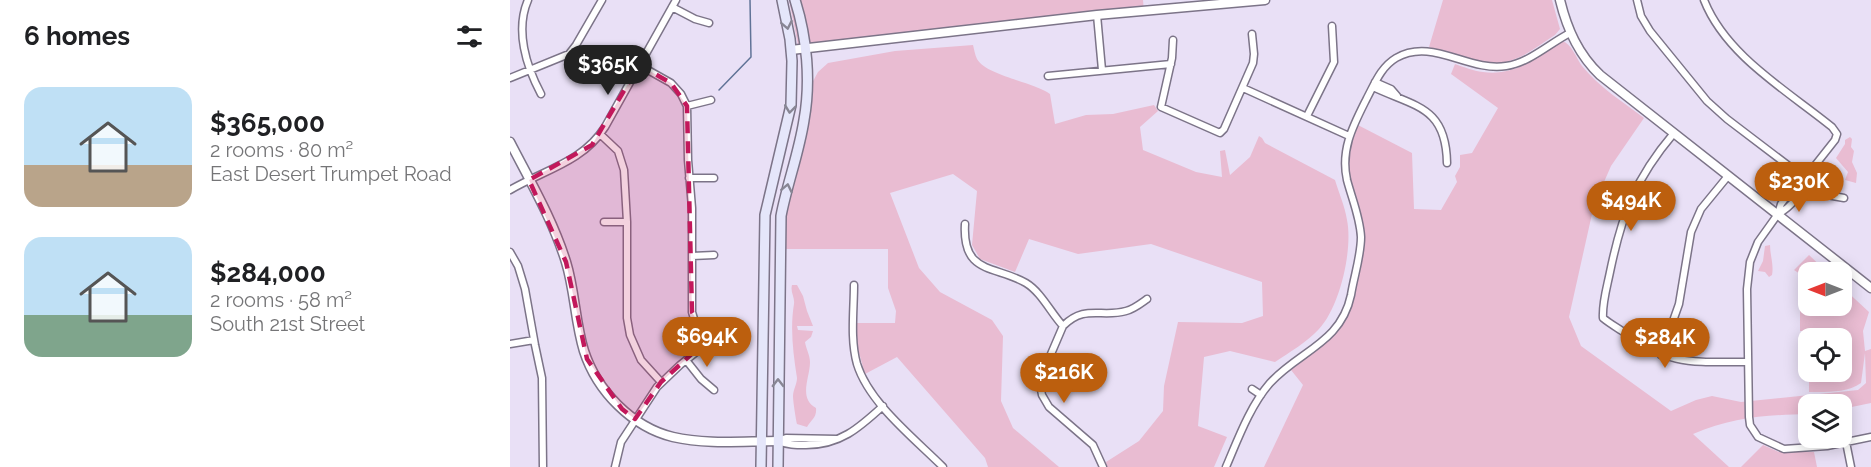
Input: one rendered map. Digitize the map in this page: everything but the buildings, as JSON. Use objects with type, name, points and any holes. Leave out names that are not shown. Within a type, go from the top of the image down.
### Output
[{"type":"main road","points":[[761,467],[765,227],[771,184],[788,120],[792,86],[791,50],[782,0]]},
{"type":"main road","points":[[778,467],[781,216],[804,121],[807,86],[805,50],[795,0]]},
{"type":"street","points":[[528,0],[523,15],[523,44],[530,70],[541,94]]},
{"type":"street","points":[[510,78],[569,54],[602,0]]},
{"type":"street","points":[[510,190],[578,156],[592,145],[676,0]]},
{"type":"street","points":[[791,50],[1178,4],[1265,0]]},
{"type":"street","points":[[1560,0],[1570,33],[1584,57],[1595,70],[1871,288]]},
{"type":"street","points":[[1637,0],[1641,16],[1650,31],[1701,94],[1727,119],[1827,195],[1844,198]]},
{"type":"street","points":[[1704,0],[1713,18],[1751,64],[1824,120],[1837,134],[1835,140],[1805,178],[1781,204],[1778,214]]},
{"type":"street","points":[[672,7],[709,23]]},
{"type":"street","points":[[1097,15],[1102,70]]},
{"type":"street","points":[[1307,116],[1334,62],[1332,26]]},
{"type":"street","points":[[1226,467],[1261,395],[1288,366],[1328,337],[1338,325],[1350,299],[1361,236],[1357,210],[1346,177],[1345,158],[1349,136],[1374,84],[1389,63],[1414,51],[1428,51],[1487,67],[1508,66],[1570,33]]},
{"type":"street","points":[[1173,40],[1171,64],[1161,107],[1220,133],[1224,129],[1253,63],[1252,34]]},
{"type":"street","points":[[1048,76],[1171,64]]},
{"type":"street","points":[[639,65],[671,83],[681,94],[687,106],[693,317],[707,340]]},
{"type":"street","points":[[1374,84],[1429,113],[1439,124],[1447,143],[1448,163]]},
{"type":"street","points":[[1243,88],[1349,136]]},
{"type":"street","points":[[687,106],[711,100]]},
{"type":"street","points":[[1674,133],[1641,178],[1623,218],[1603,318],[1661,355],[1678,360],[1748,362]]},
{"type":"street","points":[[600,134],[615,146],[623,163],[630,335],[641,360],[661,382]]},
{"type":"street","points":[[510,142],[555,234],[566,262],[582,345],[590,367],[615,402],[635,419],[664,434],[685,439],[778,441],[787,445],[825,445],[852,434],[883,406]]},
{"type":"street","points":[[1661,355],[1679,304],[1690,232],[1701,209],[1728,176]]},
{"type":"street","points":[[689,178],[714,178]]},
{"type":"street","points":[[1798,448],[1784,448],[1764,440],[1753,431],[1748,405],[1749,270],[1754,252],[1767,227],[1778,214],[1786,210],[1805,186],[1805,178]]},
{"type":"street","points":[[1791,191],[1797,196]]},
{"type":"street","points":[[604,222],[627,222]]},
{"type":"street","points":[[965,224],[964,239],[977,262],[984,268],[1025,283],[1063,326]]},
{"type":"street","points":[[510,252],[515,258],[523,282],[543,383],[543,467]]},
{"type":"street","points":[[692,256],[714,255]]},
{"type":"street","points":[[854,285],[853,328],[857,363],[868,387],[883,406],[943,467]]},
{"type":"street","points":[[1103,467],[1093,446],[1049,407],[1042,395],[1040,384],[1042,375],[1063,326],[1077,315],[1087,312],[1119,313],[1135,308],[1147,299]]},
{"type":"street","points":[[615,467],[621,442],[661,382],[704,346],[714,333]]},
{"type":"street","points":[[510,344],[534,340]]},
{"type":"street","points":[[686,360],[701,379],[714,390]]},
{"type":"street","points":[[1677,368],[1678,360]]},
{"type":"street","points":[[1252,389],[1261,395]]},
{"type":"street","points":[[1746,435],[1753,431]]},
{"type":"street","points":[[1852,441],[1871,437]]},
{"type":"street","points":[[1847,448],[1851,467]]},
{"type":"highlighted area","points":[[639,65],[671,83],[687,106],[692,312],[707,340],[661,382],[635,419],[622,409],[587,359],[566,262],[529,180],[592,145]]},
{"type":"shaded area","points":[[789,0],[1143,0],[1144,11],[799,50]]},
{"type":"shaded area","points":[[1443,0],[1552,0],[1560,29],[1555,35],[1515,59],[1493,63],[1471,61],[1429,47]]},
{"type":"shaded area","points":[[1562,41],[1571,48],[1582,66],[1596,81],[1644,118],[1611,166],[1594,205],[1569,317],[1581,346],[1671,411],[1712,396],[1741,402],[1798,396],[1798,414],[1750,418],[1693,434],[1729,467],[1264,467],[1303,385],[1291,370],[1319,345],[1344,313],[1361,236],[1345,158],[1354,123],[1412,153],[1414,209],[1441,210],[1457,182],[1455,176],[1460,167],[1460,155],[1472,153],[1498,108],[1451,74],[1455,64],[1479,71],[1505,72],[1544,53]]},
{"type":"shaded area","points":[[973,45],[977,59],[982,65],[1050,94],[1055,124],[1086,115],[1113,114],[1154,105],[1158,111],[1140,127],[1143,150],[1196,172],[1222,177],[1220,151],[1225,150],[1230,175],[1250,157],[1259,136],[1265,143],[1335,180],[1346,215],[1348,246],[1339,292],[1333,307],[1319,329],[1298,347],[1275,362],[1230,351],[1204,357],[1198,426],[1227,437],[1214,467],[1107,467],[1106,462],[1139,441],[1163,411],[1164,386],[1178,322],[1242,323],[1263,316],[1262,282],[1151,244],[1078,254],[1029,239],[1015,272],[980,259],[972,245],[977,191],[953,174],[890,193],[919,268],[940,292],[992,320],[1003,336],[1001,401],[1013,428],[1059,467],[988,467],[985,458],[897,357],[865,374],[856,342],[856,323],[895,323],[896,311],[888,288],[888,249],[783,249],[784,223],[810,87],[818,72],[828,63],[895,51]]},
{"type":"shaded area","points":[[1850,137],[1854,151],[1852,162],[1857,173],[1856,183],[1845,180],[1848,172],[1836,158],[1845,140]]},
{"type":"shaded area","points":[[1770,245],[1772,275],[1769,277],[1765,272],[1758,271],[1763,261],[1765,246]]},
{"type":"shaded area","points":[[1809,255],[1816,262],[1802,262]]},
{"type":"shaded area","points":[[792,285],[797,285],[803,296],[813,326],[797,326],[798,330],[813,331],[811,337],[805,342],[810,362],[806,393],[807,399],[816,411],[815,417],[807,427],[797,424],[793,402],[797,378],[792,340],[794,301]]},
{"type":"shaded area","points":[[1852,296],[1869,312],[1863,331],[1865,351],[1871,349],[1871,403],[1852,407],[1852,394],[1819,394],[1858,390],[1866,383],[1865,353],[1861,383],[1843,390],[1809,392],[1809,382],[1852,382],[1852,328],[1800,328],[1800,316],[1852,316]]},
{"type":"shaded area","points":[[1763,445],[1779,452],[1814,452],[1817,467],[1741,467]]},
{"type":"waterway","points":[[719,90],[751,57],[750,0]]}]
